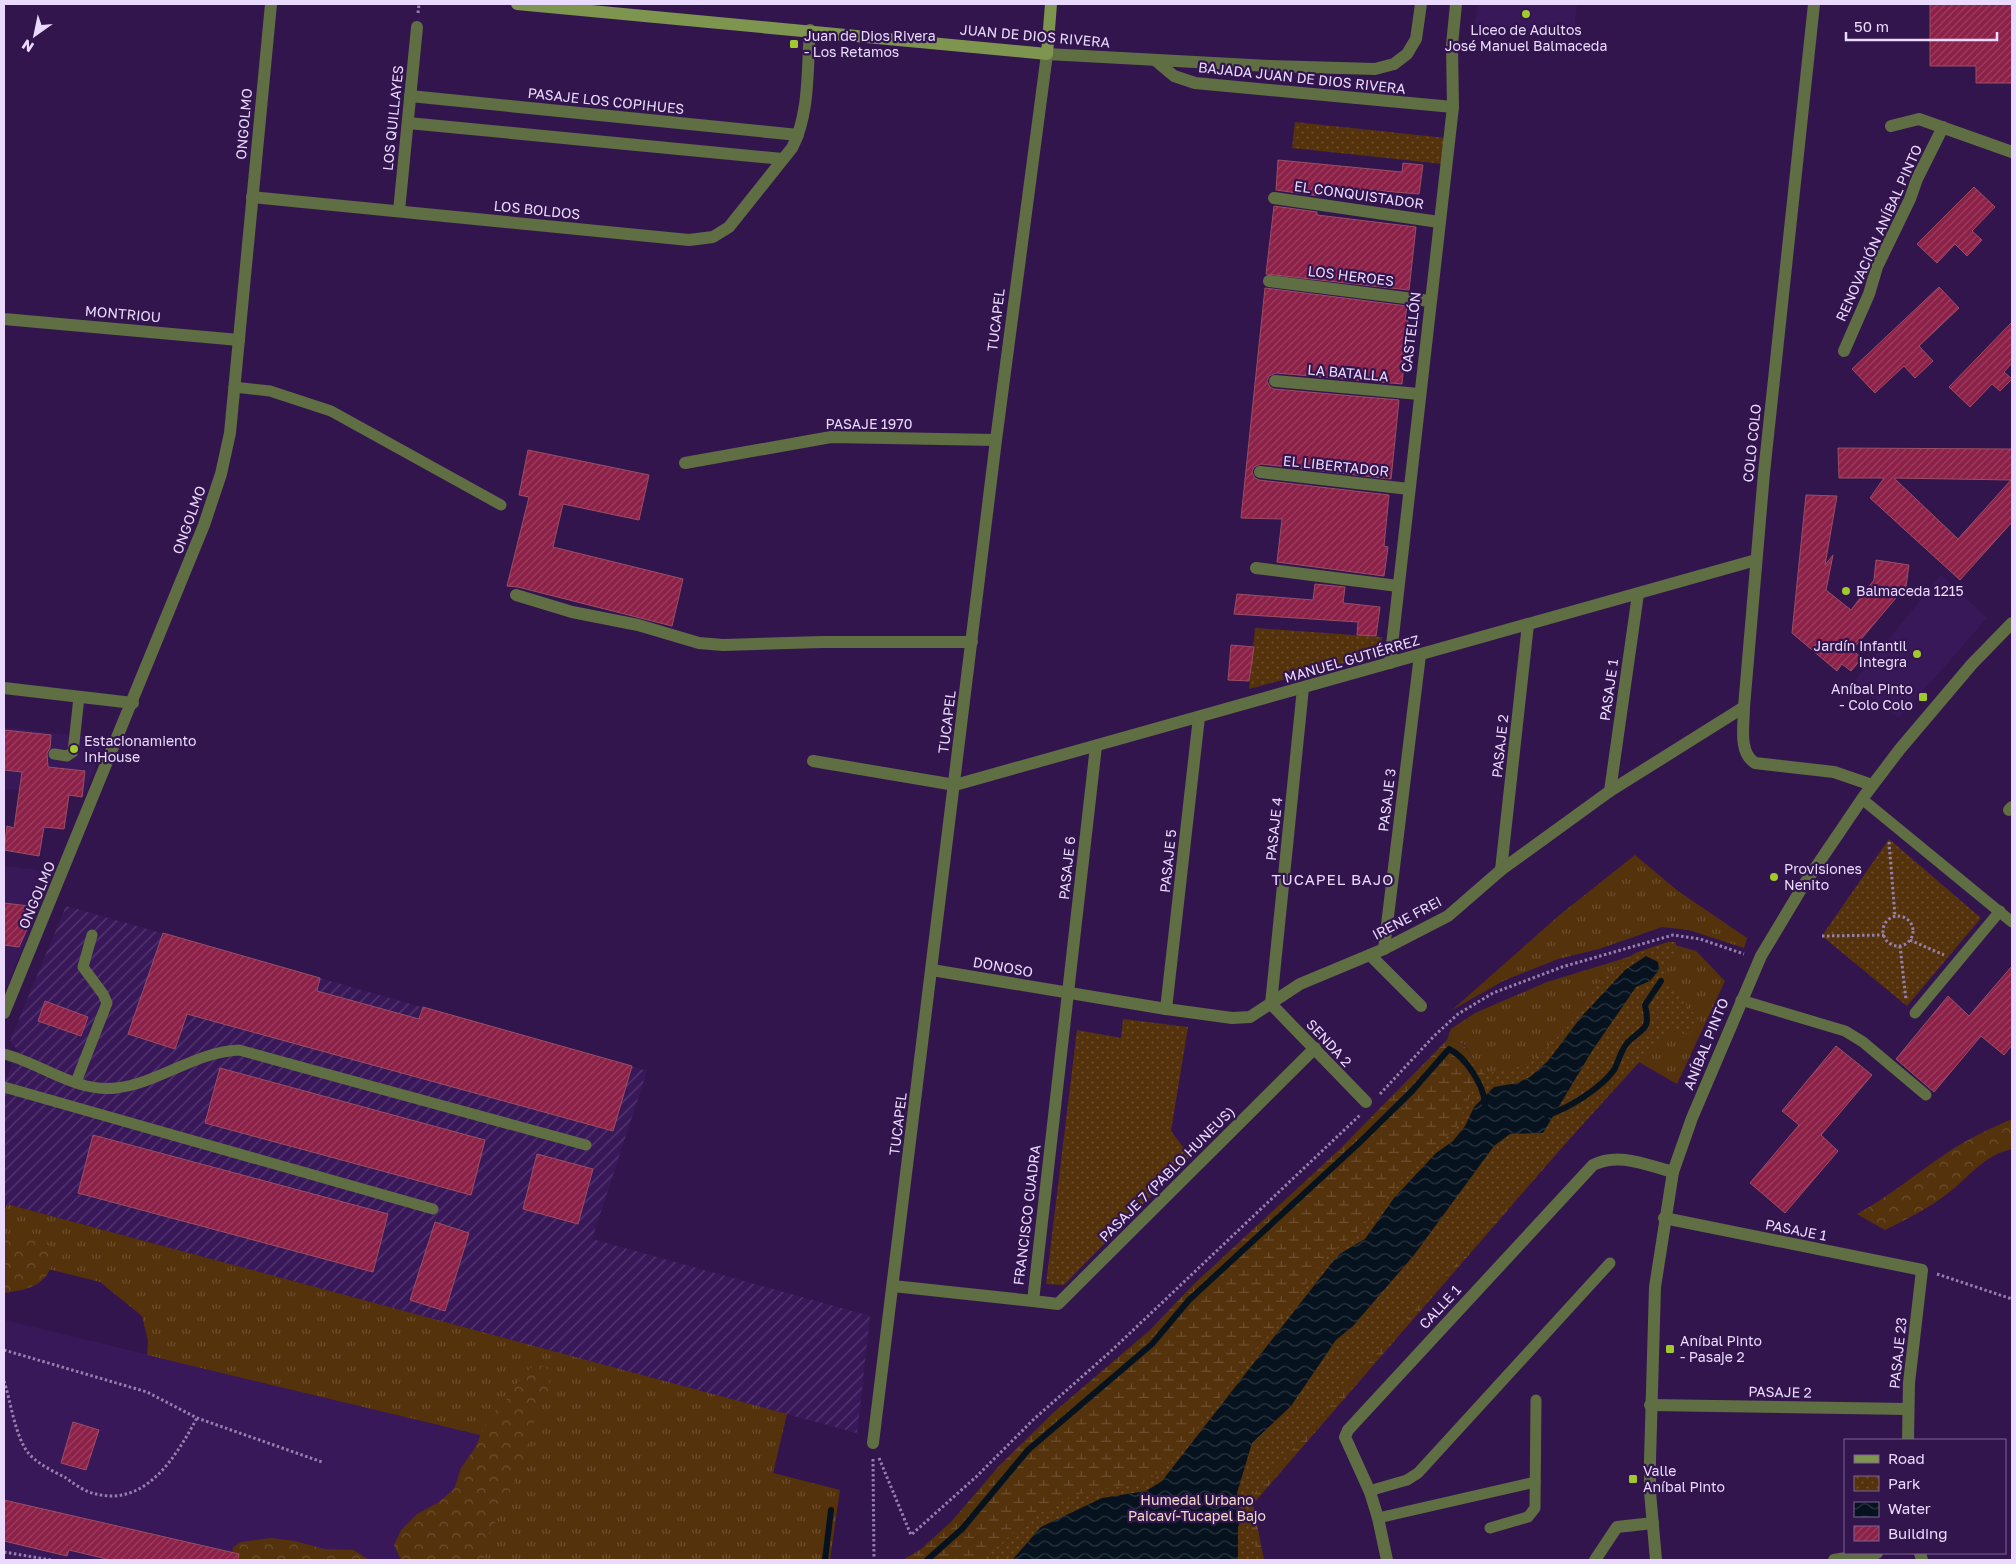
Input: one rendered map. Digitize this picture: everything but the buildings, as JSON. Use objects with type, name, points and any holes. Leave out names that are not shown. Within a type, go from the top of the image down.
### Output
[{"type":"main road","name":"JUAN DE DIOS RIVERA","points":[[517,4],[810,30],[1047,54]]},
{"type":"main road","name":"TUCAPEL","points":[[1047,54],[1051,4]]},
{"type":"street","name":"ONGOLMO","points":[[4,1013],[212,503],[226,453],[239,340],[271,4]]},
{"type":"street","name":"JUAN DE DIOS RIVERA","points":[[1047,54],[1375,69],[1401,60],[1412,48],[1416,39],[1422,4]]},
{"type":"street","name":"CASTELLÓN","points":[[1390,663],[1453,107],[1452,45],[1456,4]]},
{"type":"street","name":"COLO COLO","points":[[1814,4],[1756,560],[1744,707],[1745,749],[1747,756],[1756,763],[1834,772],[1872,785]]},
{"type":"street","name":"LOS QUILLAYES","points":[[399,212],[417,27]]},
{"type":"street","points":[[798,135],[802,118],[810,30]]},
{"type":"street","name":"TUCAPEL","points":[[873,1443],[996,440],[1047,54]]},
{"type":"street","name":"BAJADA JUAN DE DIOS RIVERA","points":[[1154,60],[1174,76],[1195,83],[1453,107]]},
{"type":"street","name":"PASAJE LOS COPIHUES","points":[[410,96],[798,135]]},
{"type":"street","points":[[1891,126],[1919,119],[2012,152]]},
{"type":"street","points":[[408,123],[783,159]]},
{"type":"street","name":"RENOVACIÓN ANÍBAL PINTO","points":[[1844,351],[1869,294],[1878,267],[1910,199],[1917,178],[1943,127]]},
{"type":"street","name":"LOS BOLDOS","points":[[252,197],[701,239],[713,237],[729,227],[783,159],[798,135]]},
{"type":"street","name":"EL CONQUISTADOR","points":[[1274,198],[1439,222]]},
{"type":"street","name":"LOS HEROES","points":[[1269,281],[1430,301]]},
{"type":"street","name":"MONTRIOU","points":[[4,319],[239,340]]},
{"type":"street","name":"LA BATALLA","points":[[1275,381],[1419,394]]},
{"type":"street","name":"PASAJE 1970","points":[[685,463],[831,437],[996,440]]},
{"type":"street","name":"EL LIBERTADOR","points":[[1260,472],[1409,489]]},
{"type":"street","name":"MANUEL GUTIÉRREZ","points":[[955,785],[1756,560]]},
{"type":"street","points":[[1256,568],[1398,586]]},
{"type":"street","name":"PASAJE 1","points":[[1610,791],[1638,594]]},
{"type":"street","points":[[516,595],[572,612],[638,625],[699,643],[723,646],[822,642],[972,642]]},
{"type":"street","name":"ANÍBAL PINTO","points":[[1656,1560],[1650,1492],[1650,1405],[1655,1287],[1664,1218],[1673,1172],[1692,1118],[1761,956],[1803,886],[1872,785],[1960,678],[2012,622]]},
{"type":"street","name":"PASAJE 2","points":[[1501,870],[1528,624]]},
{"type":"street","name":"PASAJE 3","points":[[1384,949],[1420,655]]},
{"type":"street","points":[[4,688],[132,703]]},
{"type":"street","name":"PASAJE 4","points":[[1271,1004],[1303,688]]},
{"type":"street","name":"IRENE FREI","points":[[1068,993],[1166,1009],[1243,1018],[1259,1013],[1300,984],[1384,949],[1448,916],[1501,870],[1610,791],[1744,707]]},
{"type":"street","name":"PASAJE 5","points":[[1166,1009],[1199,717]]},
{"type":"street","name":"PASAJE 6","points":[[1068,993],[1096,746]]},
{"type":"street","points":[[813,761],[955,785]]},
{"type":"street","points":[[1370,955],[1421,1006]]},
{"type":"street","name":"DONOSO","points":[[932,970],[1068,993]]},
{"type":"street","name":"FRANCISCO CUADRA","points":[[893,1286],[1033,1302],[1068,993]]},
{"type":"street","name":"SENDA 2","points":[[1271,1004],[1315,1048],[1339,1076],[1369,1103]]},
{"type":"street","name":"PASAJE 7 (PABLO HUNEUS)","points":[[1033,1302],[1058,1304],[1315,1048]]},
{"type":"street","name":"CALLE 1","points":[[1387,1560],[1378,1518],[1369,1491],[1345,1437],[1348,1430],[1592,1165],[1606,1159],[1620,1158],[1673,1172]]},
{"type":"street","name":"PASAJE 1","points":[[1664,1218],[1922,1270]]},
{"type":"street","name":"PASAJE 23","points":[[1908,1439],[1908,1409],[1922,1270]]},
{"type":"street","name":"PASAJE 2","points":[[1650,1405],[1908,1409]]},
{"type":"street","points":[[1595,1560],[1617,1527],[1653,1522]]},
{"type":"street","points":[[1834,1560],[1871,1554]]},
{"type":"lane","points":[[234,387],[270,392],[332,411],[501,505]]},
{"type":"lane","points":[[54,754],[67,756],[73,752],[79,697]]},
{"type":"lane","points":[[1862,799],[2012,922]]},
{"type":"lane","points":[[1911,1009],[2000,912]]},
{"type":"lane","points":[[76,1082],[107,1003],[84,967],[92,935]]},
{"type":"lane","points":[[1741,1000],[1845,1031],[1863,1042],[1926,1095]]},
{"type":"lane","points":[[4,1054],[92,1087],[115,1088],[132,1084],[210,1054],[239,1050],[586,1145]]},
{"type":"lane","points":[[4,1087],[433,1209]]},
{"type":"lane","points":[[1369,1491],[1407,1480],[1418,1473],[1610,1263]]},
{"type":"lane","points":[[1490,1528],[1528,1517],[1534,1508],[1536,1400]]},
{"type":"lane","points":[[1378,1518],[1535,1482]]},
{"type":"path","points":[[1889,840],[1895,916]]},
{"type":"path","points":[[1895,916],[1904,917],[1911,923],[1913,931],[1910,940],[1900,946],[1889,943],[1884,935],[1884,925],[1895,916]]},
{"type":"path","points":[[873,1443],[911,1535],[977,1476],[1034,1419],[1110,1352],[1369,1103],[1458,1014],[1493,993],[1562,967],[1673,935],[1700,939],[1740,953],[1761,956]]},
{"type":"path","points":[[1822,936],[1884,935]]},
{"type":"path","points":[[1910,940],[1949,957]]},
{"type":"path","points":[[1900,946],[1911,1009]]},
{"type":"path","points":[[1922,1270],[2012,1299]]},
{"type":"path","points":[[4,1350],[148,1392],[197,1418],[322,1462]]},
{"type":"path","points":[[4,1381],[19,1434],[27,1451],[44,1465],[89,1492],[122,1496],[132,1493],[152,1480],[165,1470],[178,1453],[197,1418]]},
{"type":"path","points":[[873,1443],[874,1560]]},
{"type":"path","points":[[4,1552],[50,1560]]},
{"type":"shaded area","name":"Liceo de Adultos José Manuel Balmaceda","points":[[1478,4],[1577,4],[1573,37],[1475,25]]},
{"type":"shaded area","points":[[1941,575],[1987,618],[1899,718],[1853,683]]},
{"type":"shaded area","points":[[4,727],[97,738],[102,743],[103,749],[83,797],[6,789],[4,802]]},
{"type":"shaded area","points":[[4,866],[55,872],[4,992]]},
{"type":"shaded area","points":[[66,906],[647,1071],[592,1239],[870,1316],[857,1433],[4,1203],[4,1077],[7,1077],[18,1050],[10,1041]]},
{"type":"shaded area","points":[[4,1320],[505,1441],[447,1560],[269,1560],[230,1552],[229,1560],[4,1560]]},
{"type":"green space","points":[[1295,122],[1446,138],[1443,164],[1292,148]]},
{"type":"green space","points":[[1255,628],[1382,637],[1381,653],[1249,689]]},
{"type":"green space","points":[[1889,839],[1981,918],[1907,1006],[1822,936]]},
{"type":"green space","points":[[1635,855],[1678,891],[1747,938],[1744,948],[1689,930],[1662,927],[1599,949],[1558,959],[1503,981],[1452,1010],[1562,913]]},
{"type":"green space","name":"Humedal Urbano Paicaví-Tucapel Bajo","points":[[1668,942],[1675,942],[1677,947],[1666,968],[1664,979],[1701,1022],[1690,1034],[1674,1030],[1652,1048],[1428,1295],[1256,1491],[1250,1507],[1250,1516],[1252,1534],[1259,1560],[983,1560],[1027,1520],[1062,1501],[1082,1493],[1146,1482],[1174,1459],[1257,1348],[1293,1307],[1303,1287],[1329,1254],[1356,1233],[1374,1214],[1411,1167],[1455,1129],[1475,1085],[1489,1073],[1523,1066],[1541,1054],[1569,1025],[1601,980],[1635,953]]},
{"type":"green space","points":[[1675,945],[1696,951],[1725,981],[1677,1084],[1637,1061],[1512,1122],[1464,1044],[1447,1040],[1451,1029],[1475,1013],[1547,982],[1635,955]]},
{"type":"green space","points":[[1123,1019],[1188,1027],[1171,1131],[1190,1156],[1064,1285],[1046,1284],[1077,1030],[1121,1038]]},
{"type":"green space","points":[[1447,1040],[1463,1044],[1494,1087],[1637,1061],[1253,1504],[1264,1560],[903,1560],[921,1549],[951,1522],[999,1466],[1054,1412],[1150,1330],[1194,1284],[1341,1148]]},
{"type":"green space","points":[[2012,1119],[2012,1149],[1992,1156],[1951,1191],[1929,1206],[1885,1230],[1857,1214],[1960,1144]]},
{"type":"green space","points":[[7,1204],[787,1414],[773,1473],[840,1490],[830,1560],[447,1560],[505,1441],[147,1355],[148,1341],[142,1316],[100,1282],[4,1258],[4,1213]]},
{"type":"green space","points":[[4,1238],[7,1240],[39,1239],[55,1250],[50,1270],[40,1282],[24,1289],[4,1293]]},
{"type":"green space","points":[[536,1364],[550,1368],[549,1391],[537,1413],[522,1464],[503,1508],[483,1544],[484,1560],[401,1560],[394,1545],[401,1530],[417,1514],[439,1502],[454,1489],[461,1468],[475,1448],[488,1418],[506,1400],[525,1373]]},
{"type":"green space","points":[[271,1538],[295,1541],[324,1549],[354,1550],[369,1560],[231,1560],[233,1547],[241,1542]]},
{"type":"water","points":[[1646,956],[1658,962],[1659,970],[1650,981],[1636,987],[1592,1051],[1543,1133],[1510,1134],[1494,1146],[1414,1255],[1353,1326],[1336,1340],[1291,1406],[1252,1443],[1237,1493],[1241,1517],[1238,1528],[1238,1560],[1012,1560],[1041,1527],[1102,1498],[1146,1491],[1162,1481],[1330,1265],[1341,1253],[1365,1239],[1394,1198],[1436,1153],[1453,1141],[1465,1126],[1474,1107],[1494,1087],[1517,1083],[1530,1077],[1548,1061],[1581,1017],[1625,970]]},
{"type":"waterway","points":[[1547,1115],[1584,1097],[1601,1084],[1614,1070],[1628,1042],[1644,1028],[1647,1020],[1645,1005],[1661,981]]},
{"type":"waterway","points":[[927,1560],[962,1529],[1028,1450],[1152,1344],[1189,1300],[1359,1143],[1412,1091],[1449,1049],[1468,1065],[1478,1081],[1485,1104]]},
{"type":"waterway","points":[[825,1560],[831,1510]]},
{"type":"place","name":"Liceo de Adultos José Manuel Balmaceda","points":[[1526,14]]},
{"type":"place","name":"Juan de Dios Rivera - Los Retamos","points":[[794,44]]},
{"type":"place","name":"Balmaceda 1215","points":[[1846,591]]},
{"type":"place","name":"Jardín Infantil Integra","points":[[1917,654]]},
{"type":"place","name":"Aníbal Pinto - Colo Colo","points":[[1923,697]]},
{"type":"place","name":"Estacionamiento InHouse","points":[[74,749]]},
{"type":"place","name":"Provisiones Nenito","points":[[1774,877]]},
{"type":"place","name":"Aníbal Pinto - Pasaje 2","points":[[1670,1349]]},
{"type":"place","name":"Valle Aníbal Pinto","points":[[1633,1479]]},
{"type":"district","name":"TUCAPEL BAJO","points":[[1333,880]]}]
